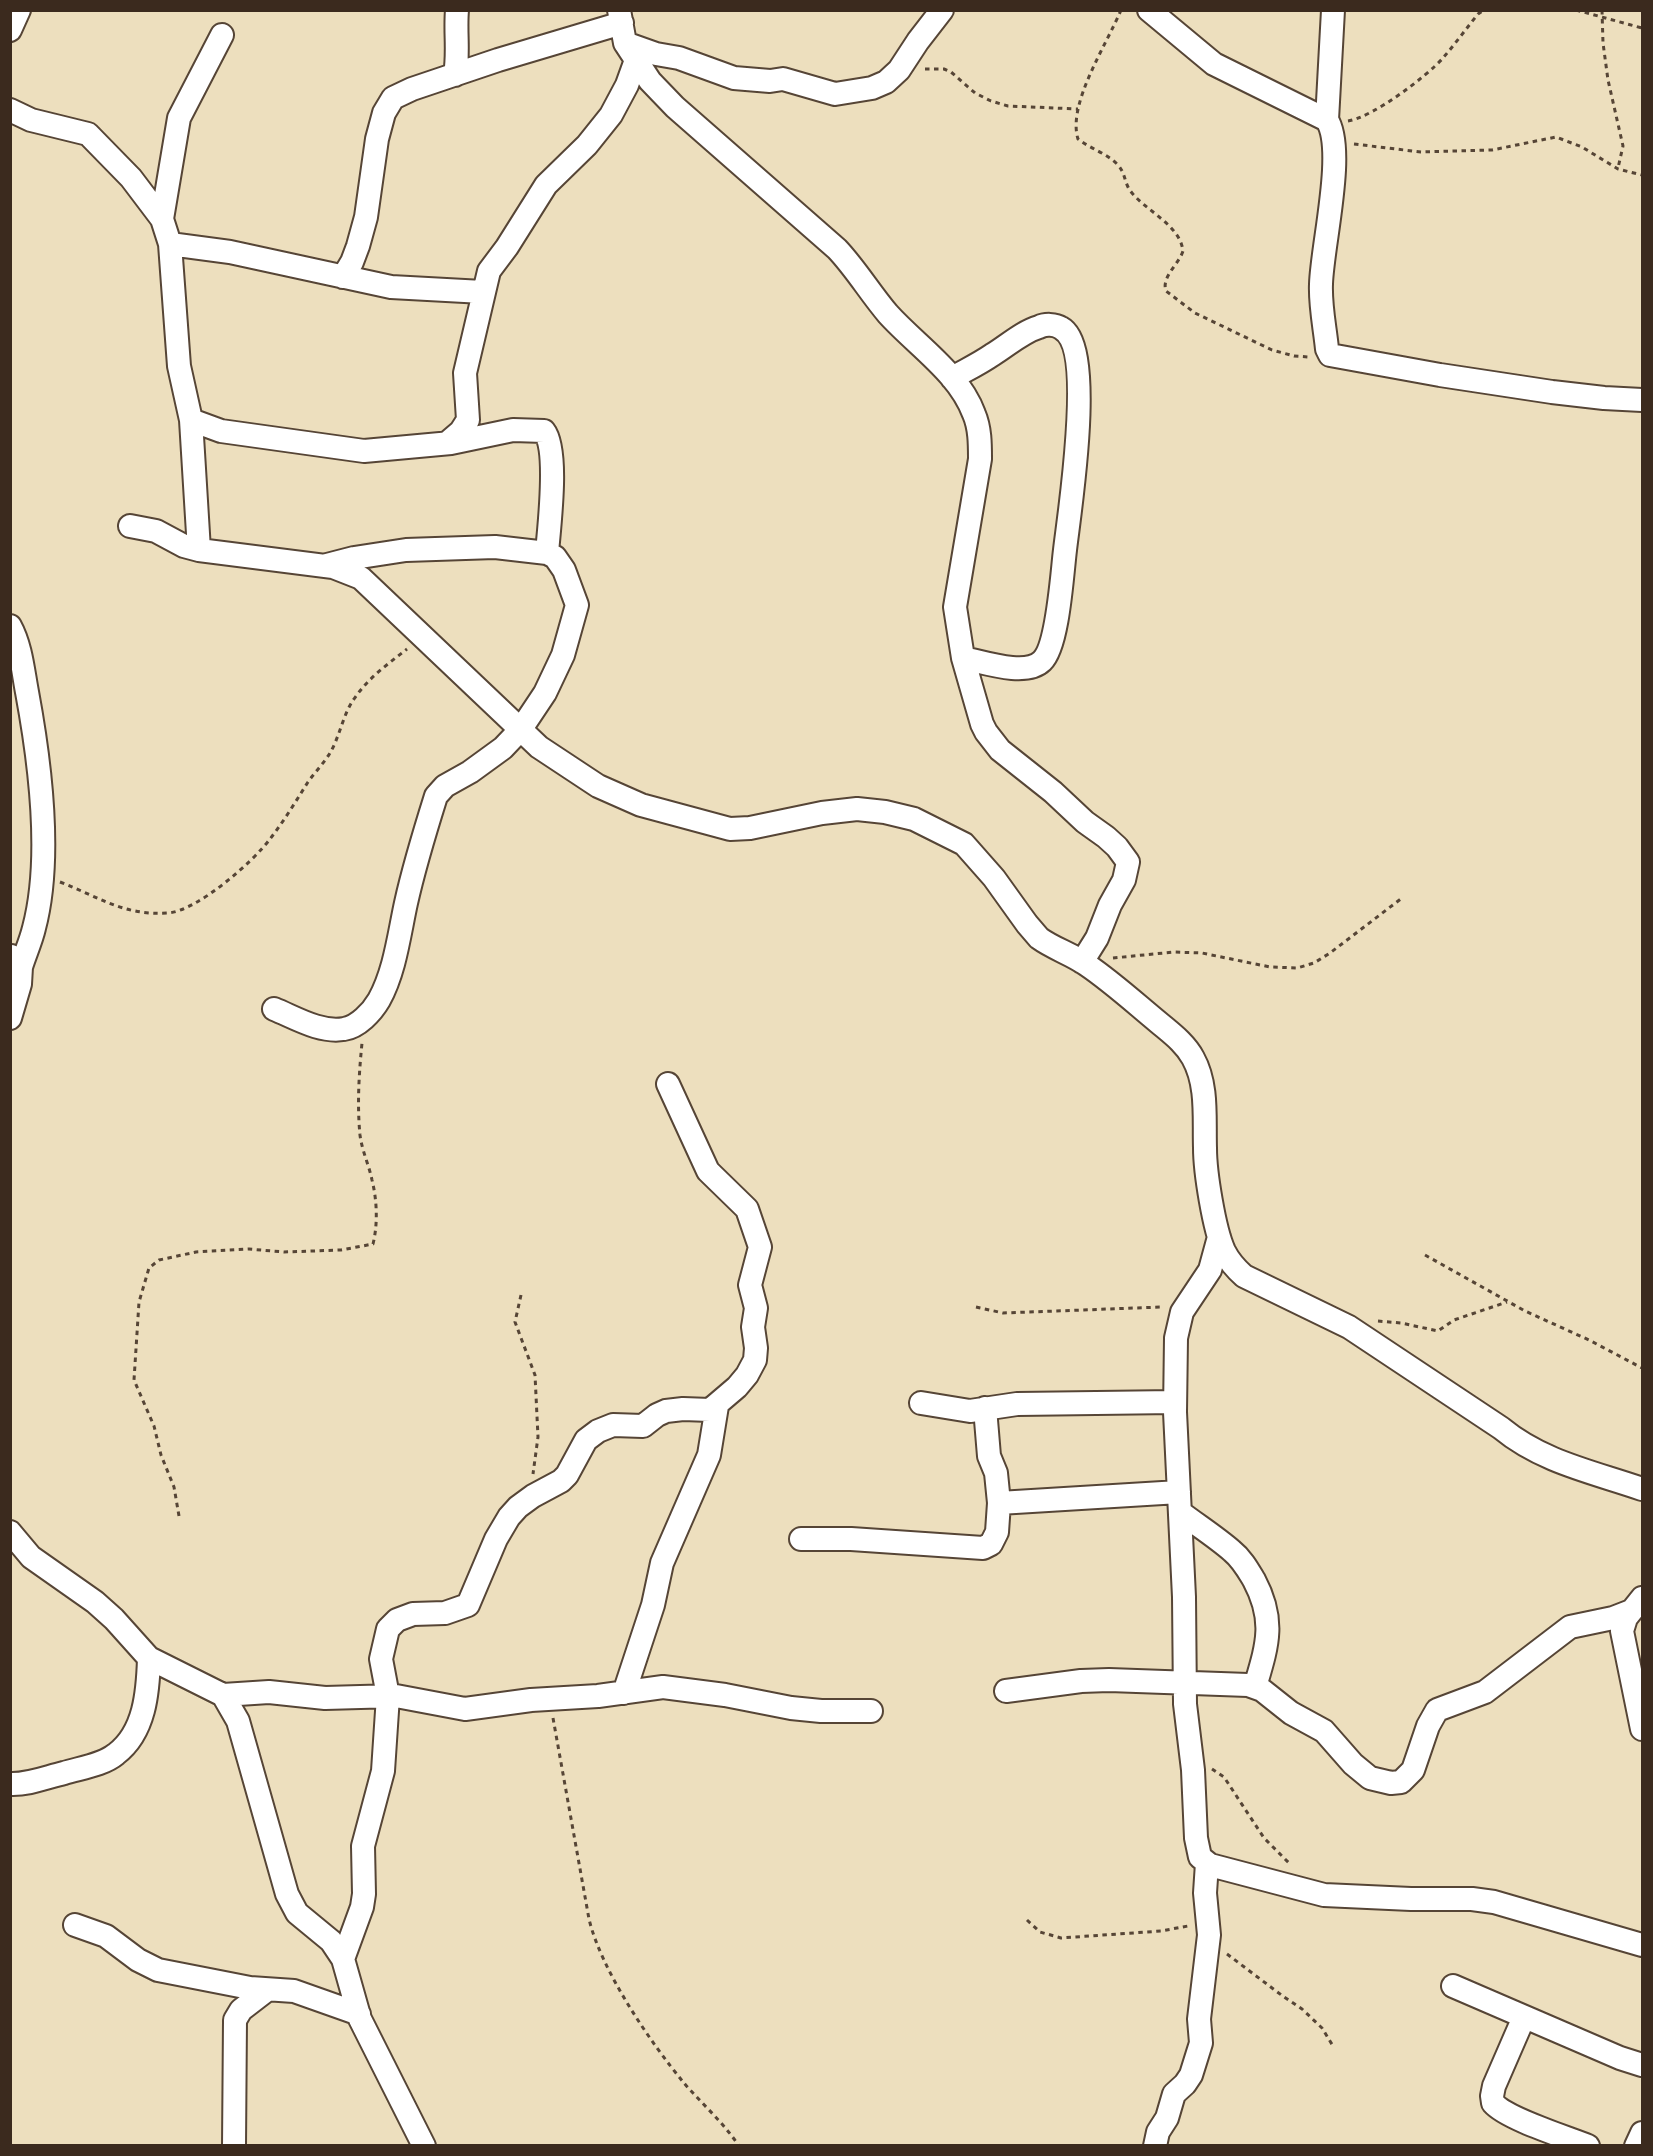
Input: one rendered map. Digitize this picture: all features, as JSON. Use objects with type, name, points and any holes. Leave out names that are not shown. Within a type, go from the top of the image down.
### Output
[{"type":"street","points":[[10,30],[19,10]]},
{"type":"street","points":[[455,75],[457,10]]},
{"type":"street","points":[[343,277],[352,262],[366,217],[377,139],[384,112],[393,98],[412,89],[498,60],[626,34],[656,54],[678,58],[734,78],[770,81],[783,79],[830,94],[880,85],[899,70],[942,10]]},
{"type":"street","points":[[1149,10],[1214,64],[1327,120]]},
{"type":"street","points":[[1333,10],[1327,120],[1334,143],[1321,286],[1326,349],[1330,355],[1552,392],[1642,400]]},
{"type":"street","points":[[447,443],[465,426],[468,420],[465,373],[478,323],[483,292],[492,266],[517,232],[546,185],[587,145],[611,116],[622,95],[626,34]]},
{"type":"street","points":[[626,34],[650,81],[675,107],[837,249],[887,312],[952,378],[975,414],[980,436],[980,459],[955,608],[963,657],[979,714],[992,741],[1011,760],[1112,842],[1126,858],[1128,865],[1124,880],[1083,962]]},
{"type":"street","points":[[162,219],[179,118],[222,35]]},
{"type":"street","points":[[10,110],[31,120],[77,130],[92,137],[131,178],[162,219],[170,244],[179,366],[191,420],[199,550]]},
{"type":"street","points":[[170,244],[230,252],[391,287],[483,292]]},
{"type":"street","points":[[952,378],[1039,326],[1053,325],[1067,332],[1072,343],[1078,387],[1078,440],[1056,621],[1048,654],[1040,664],[1030,668],[1012,668],[963,657]]},
{"type":"street","points":[[191,420],[221,431],[364,451],[447,443],[513,430],[532,429],[546,432],[552,470],[547,554]]},
{"type":"street","points":[[130,525],[156,531],[184,546],[199,550],[323,566],[348,572],[361,578],[539,747],[598,786],[641,805],[730,829],[750,828],[822,813],[857,809],[891,813],[914,819],[964,844],[994,878],[1039,938],[1083,962],[1112,983],[1189,1050],[1198,1067],[1204,1104],[1205,1152],[1219,1237],[1234,1268],[1244,1276],[1349,1327],[1533,1451],[1595,1475],[1642,1489]]},
{"type":"street","points":[[274,1009],[313,1026],[335,1030],[350,1028],[365,1017],[379,1000],[396,952],[406,901],[436,796],[445,786],[470,772],[503,748],[521,729],[545,693],[559,664],[577,605],[567,577],[555,558],[547,554],[495,547],[406,550],[354,558],[323,566]]},
{"type":"street","points":[[10,626],[18,646],[34,730],[43,837],[42,875],[34,928],[16,961],[20,984],[10,1018]]},
{"type":"street","points":[[344,1959],[356,1927],[364,1894],[363,1846],[383,1771],[388,1696],[381,1664],[383,1644],[388,1629],[397,1620],[413,1614],[445,1613],[468,1605],[496,1539],[509,1517],[518,1507],[567,1475],[586,1440],[604,1427],[643,1426],[666,1411],[683,1409],[708,1411],[717,1406],[747,1375],[755,1360],[753,1327],[756,1308],[750,1285],[760,1246],[747,1209],[704,1164],[668,1084]]},
{"type":"street","points":[[1219,1237],[1210,1270],[1185,1306],[1178,1322],[1176,1338],[1175,1402],[1184,1598],[1185,1704],[1197,1850],[1200,1857],[1207,1863],[1310,1892],[1341,1896],[1486,1900],[1510,1905],[1585,1930],[1642,1945]]},
{"type":"street","points":[[921,1404],[970,1410],[1017,1404],[1175,1402]]},
{"type":"street","points":[[624,1693],[653,1605],[663,1563],[709,1455],[717,1406]]},
{"type":"street","points":[[801,1539],[851,1539],[983,1548],[993,1542],[999,1503],[996,1473],[989,1456],[984,1408]]},
{"type":"street","points":[[999,1503],[1180,1502],[1248,1568],[1258,1588],[1267,1614],[1268,1635],[1255,1687]]},
{"type":"street","points":[[10,1532],[31,1557],[95,1602],[114,1619],[148,1658],[224,1695],[269,1692],[325,1698],[409,1697],[465,1709],[680,1688],[791,1708],[822,1711],[871,1711]]},
{"type":"street","points":[[1006,1691],[1081,1681],[1236,1683],[1255,1687],[1291,1713],[1324,1731],[1353,1764],[1372,1779],[1396,1784],[1407,1778],[1413,1770],[1428,1726],[1437,1710],[1485,1692],[1570,1627],[1613,1618],[1637,1605]]},
{"type":"street","points":[[1637,1605],[1624,1623],[1622,1636],[1642,1729]]},
{"type":"street","points":[[10,1784],[70,1771],[115,1755],[133,1735],[142,1715],[148,1683],[148,1658]]},
{"type":"street","points":[[224,1695],[238,1721],[291,1904],[306,1922],[331,1941],[344,1959],[359,2014],[424,2145]]},
{"type":"street","points":[[1155,2145],[1158,2132],[1167,2118],[1174,2094],[1191,2075],[1200,2045],[1200,2010],[1208,1929],[1205,1893],[1207,1863]]},
{"type":"street","points":[[75,1925],[106,1936],[138,1960],[158,1970],[212,1982],[267,1990],[294,1991],[359,2014]]},
{"type":"street","points":[[1453,1986],[1620,2058],[1642,2065]]},
{"type":"street","points":[[234,2145],[235,2020],[241,2010],[267,1990]]},
{"type":"street","points":[[1524,2017],[1494,2086],[1493,2103],[1500,2109],[1534,2125],[1588,2145]]},
{"type":"street","points":[[1636,2145],[1642,2133]]},
{"type":"path","points":[[1121,10],[1092,71],[1078,110],[1076,127],[1078,140],[1119,166],[1125,174],[1129,189],[1166,223],[1182,246],[1181,256],[1164,285],[1166,291],[1195,313],[1272,350],[1314,358],[1330,355]]},
{"type":"path","points":[[1327,120],[1357,119],[1386,103],[1442,60],[1484,10]]},
{"type":"path","points":[[1576,10],[1642,28]]},
{"type":"path","points":[[1602,10],[1603,43],[1608,80],[1623,146],[1618,169]]},
{"type":"path","points":[[899,70],[944,69],[955,75],[975,93],[1008,106],[1078,110]]},
{"type":"path","points":[[1334,143],[1381,146],[1421,152],[1492,150],[1556,137],[1582,147],[1618,169],[1642,175]]},
{"type":"path","points":[[42,875],[84,891],[111,906],[143,912],[170,913],[221,887],[270,840],[328,756],[352,701],[362,688],[376,673],[423,636]]},
{"type":"path","points":[[1083,962],[1174,952],[1202,953],[1269,967],[1297,968],[1314,963],[1330,953],[1402,898]]},
{"type":"path","points":[[179,1516],[174,1487],[161,1455],[154,1426],[134,1380],[139,1302],[145,1280],[150,1268],[159,1260],[196,1252],[249,1249],[284,1252],[341,1250],[373,1244],[376,1228],[375,1198],[372,1179],[365,1160],[360,1125],[360,1067],[365,1017]]},
{"type":"path","points":[[1425,1255],[1507,1302],[1589,1340],[1642,1368]]},
{"type":"path","points":[[521,1295],[515,1322],[535,1375],[538,1437],[533,1478],[539,1492]]},
{"type":"path","points":[[1374,1321],[1438,1330],[1454,1320],[1507,1302]]},
{"type":"path","points":[[976,1307],[1003,1313],[1185,1306]]},
{"type":"path","points":[[550,1699],[557,1749],[592,1930],[615,1980],[654,2045],[739,2145]]},
{"type":"path","points":[[1190,1750],[1224,1777],[1264,1838],[1301,1877],[1310,1892]]},
{"type":"path","points":[[1027,1920],[1040,1932],[1061,1938],[1208,1929],[1230,1957],[1302,2009],[1322,2028],[1333,2046]]}]
